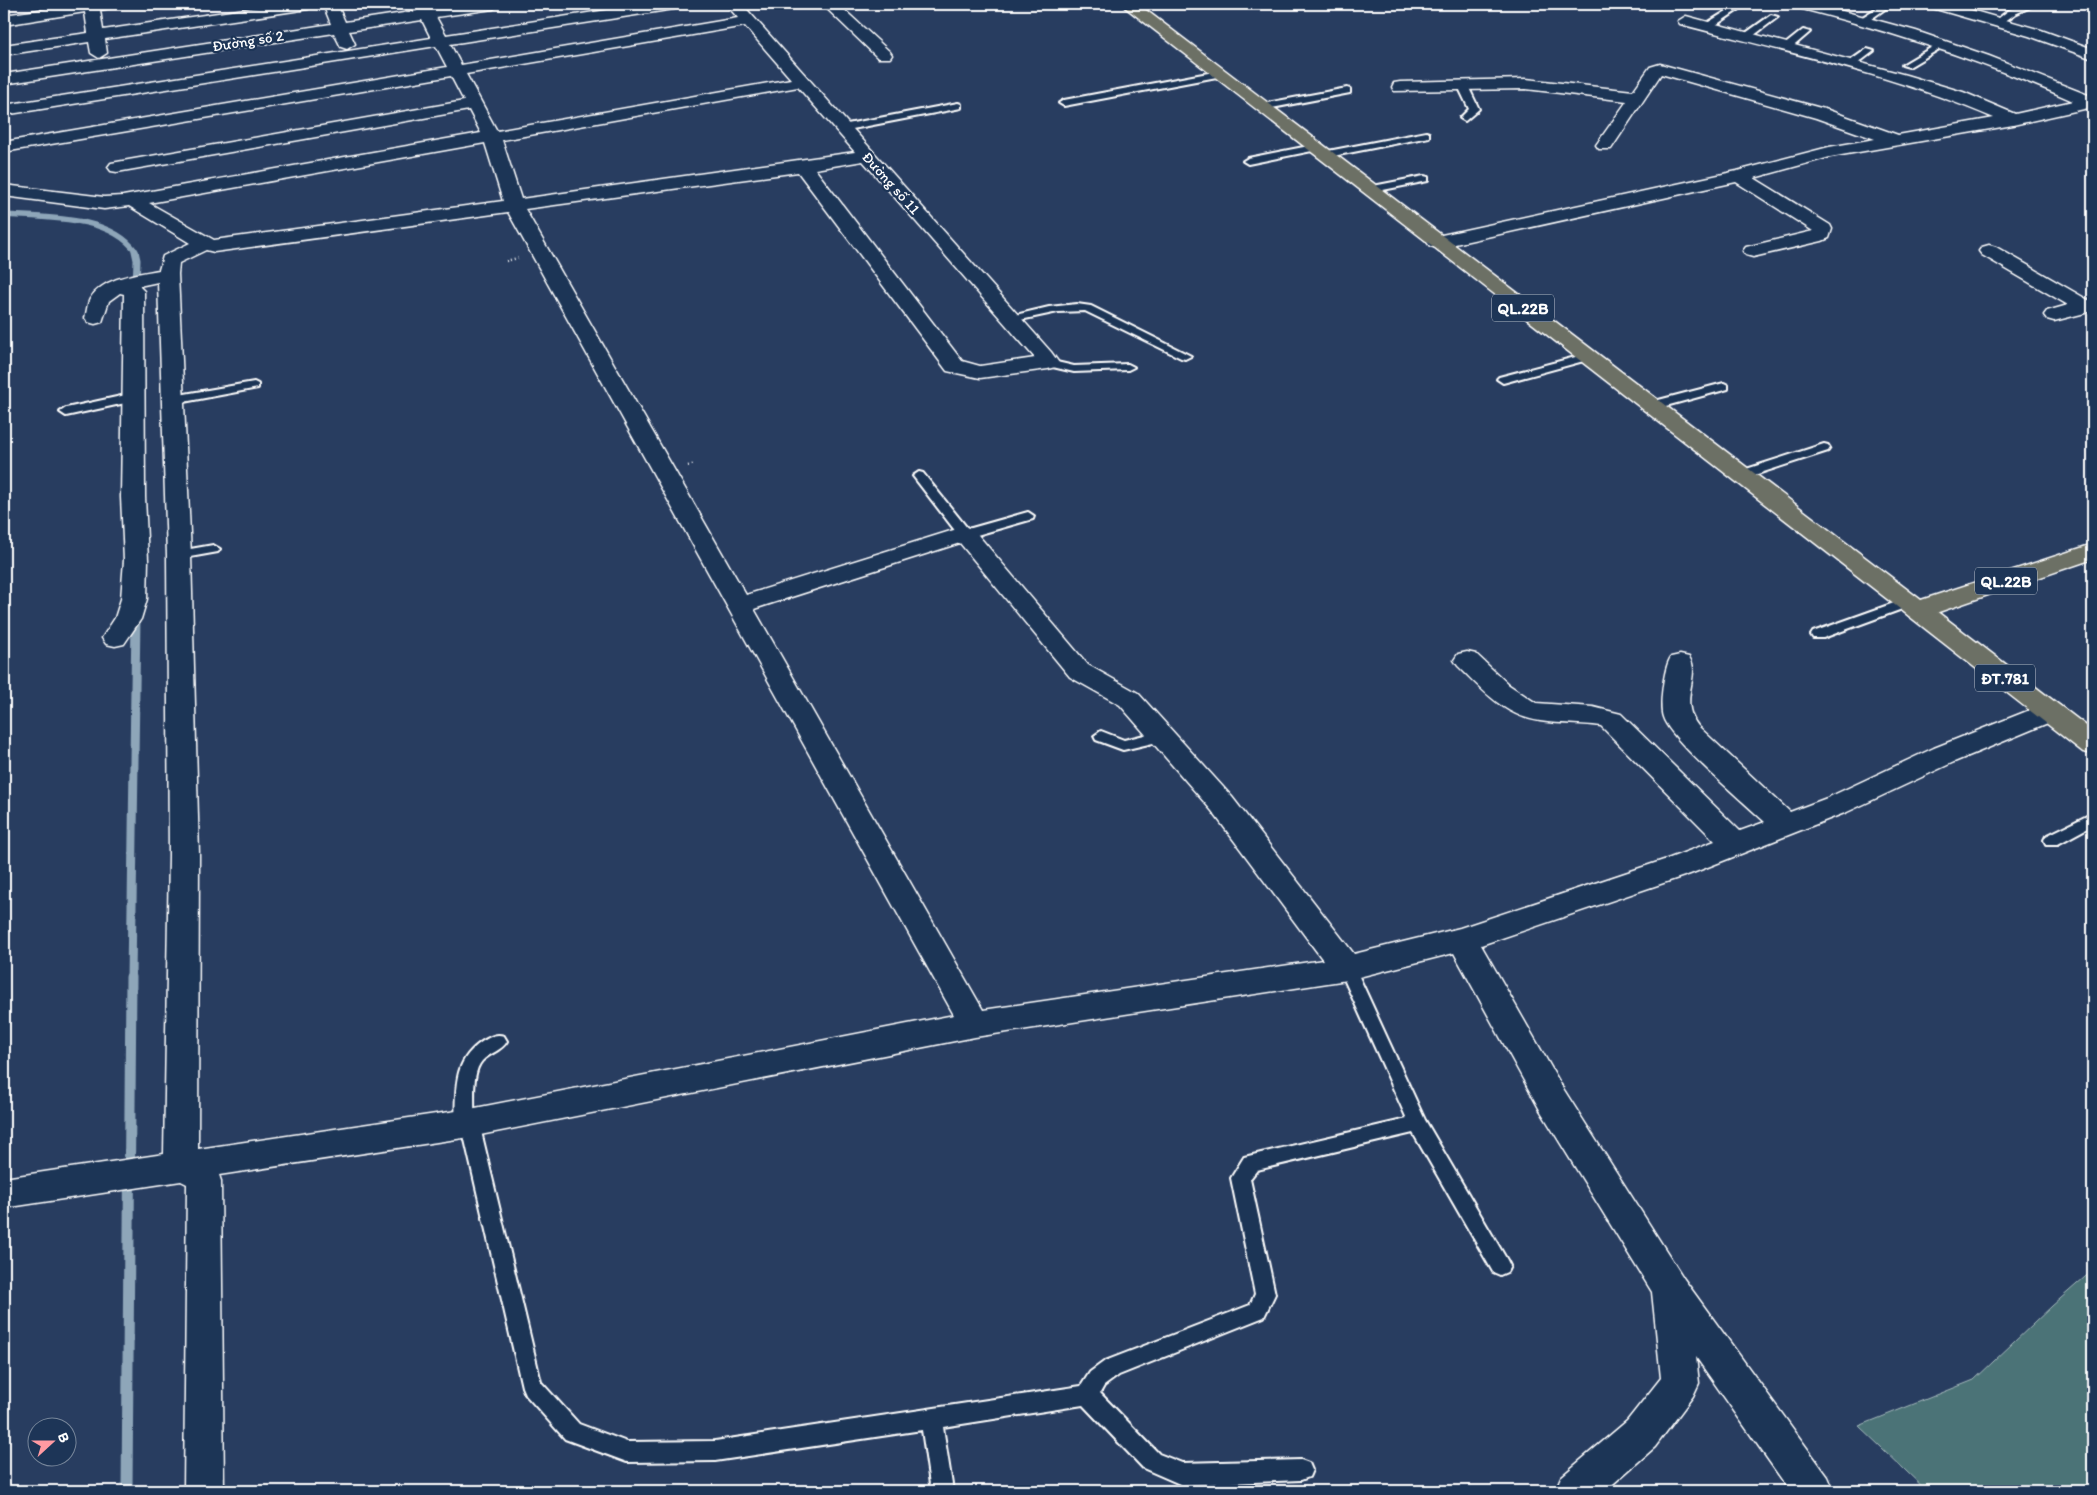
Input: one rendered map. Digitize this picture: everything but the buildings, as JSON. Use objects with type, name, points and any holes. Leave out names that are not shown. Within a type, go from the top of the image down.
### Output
[{"type":"main road","name":"QL.22B","points":[[1134,4],[1219,74],[1368,190],[1913,606],[2093,551]]},
{"type":"main road","name":"ĐT.781","points":[[1913,606],[2093,745]]},
{"type":"street","points":[[4,20],[110,4]]},
{"type":"street","points":[[4,50],[243,8],[308,4]]},
{"type":"street","points":[[330,4],[379,120],[389,155]]},
{"type":"street","name":"Đường số 2","points":[[4,79],[340,27],[424,9],[493,4]]},
{"type":"street","points":[[4,110],[674,4]]},
{"type":"street","name":"Đường số 11","points":[[734,4],[1048,363]]},
{"type":"street","points":[[829,4],[884,55]]},
{"type":"street","points":[[1801,4],[1864,20],[1942,45],[2024,74],[2092,102]]},
{"type":"street","points":[[1934,4],[1998,22],[2093,54]]},
{"type":"street","points":[[92,6],[110,129],[117,167],[128,202],[204,244],[225,246],[803,166],[867,155]]},
{"type":"street","points":[[243,8],[271,102],[296,172]]},
{"type":"street","points":[[424,9],[492,137],[514,206],[975,1024]]},
{"type":"street","points":[[4,147],[456,72],[748,21]]},
{"type":"street","points":[[1686,21],[1957,96],[2013,120]]},
{"type":"street","points":[[1605,145],[1656,70],[1666,68],[1822,114],[1896,140]]},
{"type":"street","points":[[4,190],[104,203],[128,202],[801,82]]},
{"type":"street","points":[[1400,87],[1526,84],[1638,97]]},
{"type":"street","points":[[1437,242],[1739,176],[1829,152],[2013,120],[2092,102]]},
{"type":"street","points":[[117,167],[474,104]]},
{"type":"street","points":[[803,166],[955,366],[967,371],[980,372],[1048,363]]},
{"type":"street","points":[[1739,176],[1823,229],[1822,234],[1815,237],[1752,251]]},
{"type":"street","points":[[169,1167],[184,855],[179,555],[173,400],[160,276],[170,260],[204,244]]},
{"type":"street","points":[[1989,252],[2089,306]]},
{"type":"street","points":[[95,318],[100,299],[127,283],[160,276]]},
{"type":"street","points":[[115,638],[128,619],[134,599],[136,560],[134,497],[134,291],[127,283]]},
{"type":"street","points":[[2054,315],[2089,306]]},
{"type":"street","points":[[739,605],[965,534],[1079,671],[1129,699],[1222,804],[1347,968]]},
{"type":"street","points":[[1467,660],[1510,700],[1536,712],[1595,715],[1610,720],[1735,844]]},
{"type":"street","points":[[1680,663],[1675,704],[1676,717],[1688,733],[1786,825]]},
{"type":"street","points":[[4,1193],[467,1123],[975,1024],[1347,968],[1462,939],[1680,866],[1836,805],[1944,755],[2050,712]]},
{"type":"street","points":[[1462,939],[1552,1100],[1670,1289],[1814,1491]]},
{"type":"street","points":[[169,1167],[200,1174],[204,1180],[204,1491]]},
{"type":"street","points":[[1576,1491],[1641,1434],[1680,1383],[1670,1289]]},
{"type":"lane","points":[[1707,27],[1743,4]]},
{"type":"lane","points":[[1864,20],[1888,4]]},
{"type":"lane","points":[[1998,22],[2012,12],[2033,4]]},
{"type":"lane","points":[[1746,37],[1774,17]]},
{"type":"lane","points":[[1786,48],[1806,32]]},
{"type":"lane","points":[[1906,65],[1942,45]]},
{"type":"lane","points":[[1850,65],[1870,51]]},
{"type":"lane","points":[[1064,103],[1219,74]]},
{"type":"lane","points":[[1463,86],[1474,105],[1474,109],[1465,118]]},
{"type":"lane","points":[[1262,107],[1347,91]]},
{"type":"lane","points":[[842,128],[958,106]]},
{"type":"lane","points":[[1248,161],[1426,135]]},
{"type":"lane","points":[[1368,190],[1424,179]]},
{"type":"lane","points":[[1011,319],[1052,309],[1074,306],[1088,308],[1185,356]]},
{"type":"lane","points":[[1503,379],[1587,357]]},
{"type":"lane","points":[[1048,363],[1074,369],[1128,367]]},
{"type":"lane","points":[[173,400],[254,386]]},
{"type":"lane","points":[[1651,406],[1724,387]]},
{"type":"lane","points":[[66,412],[135,397]]},
{"type":"lane","points":[[1741,475],[1824,448]]},
{"type":"lane","points":[[919,476],[965,534],[1028,516]]},
{"type":"lane","points":[[179,555],[213,549]]},
{"type":"lane","points":[[1818,635],[1913,606]]},
{"type":"lane","points":[[1101,736],[1122,745],[1161,736]]},
{"type":"lane","points":[[2052,840],[2093,818]]},
{"type":"lane","points":[[1347,968],[1418,1124],[1500,1266]]},
{"type":"lane","points":[[498,1041],[476,1055],[468,1068],[467,1123],[532,1387],[572,1432],[626,1452],[715,1451],[1087,1395],[1098,1379],[1112,1368],[1257,1311],[1262,1304],[1265,1294],[1240,1178],[1251,1163],[1418,1124]]},
{"type":"lane","points":[[1087,1395],[1151,1461],[1182,1474],[1301,1470]]},
{"type":"lane","points":[[931,1419],[942,1491]]},
{"type":"green space","points":[[2093,1270],[2093,1491],[1927,1491],[1859,1426],[1974,1380]]},
{"type":"waterway","points":[[4,215],[57,218],[94,225],[110,231],[125,240],[136,252]]},
{"type":"waterway","points":[[135,251],[137,260],[136,286]]},
{"type":"waterway","points":[[131,978],[136,617]]},
{"type":"waterway","points":[[127,1491],[131,977]]}]
